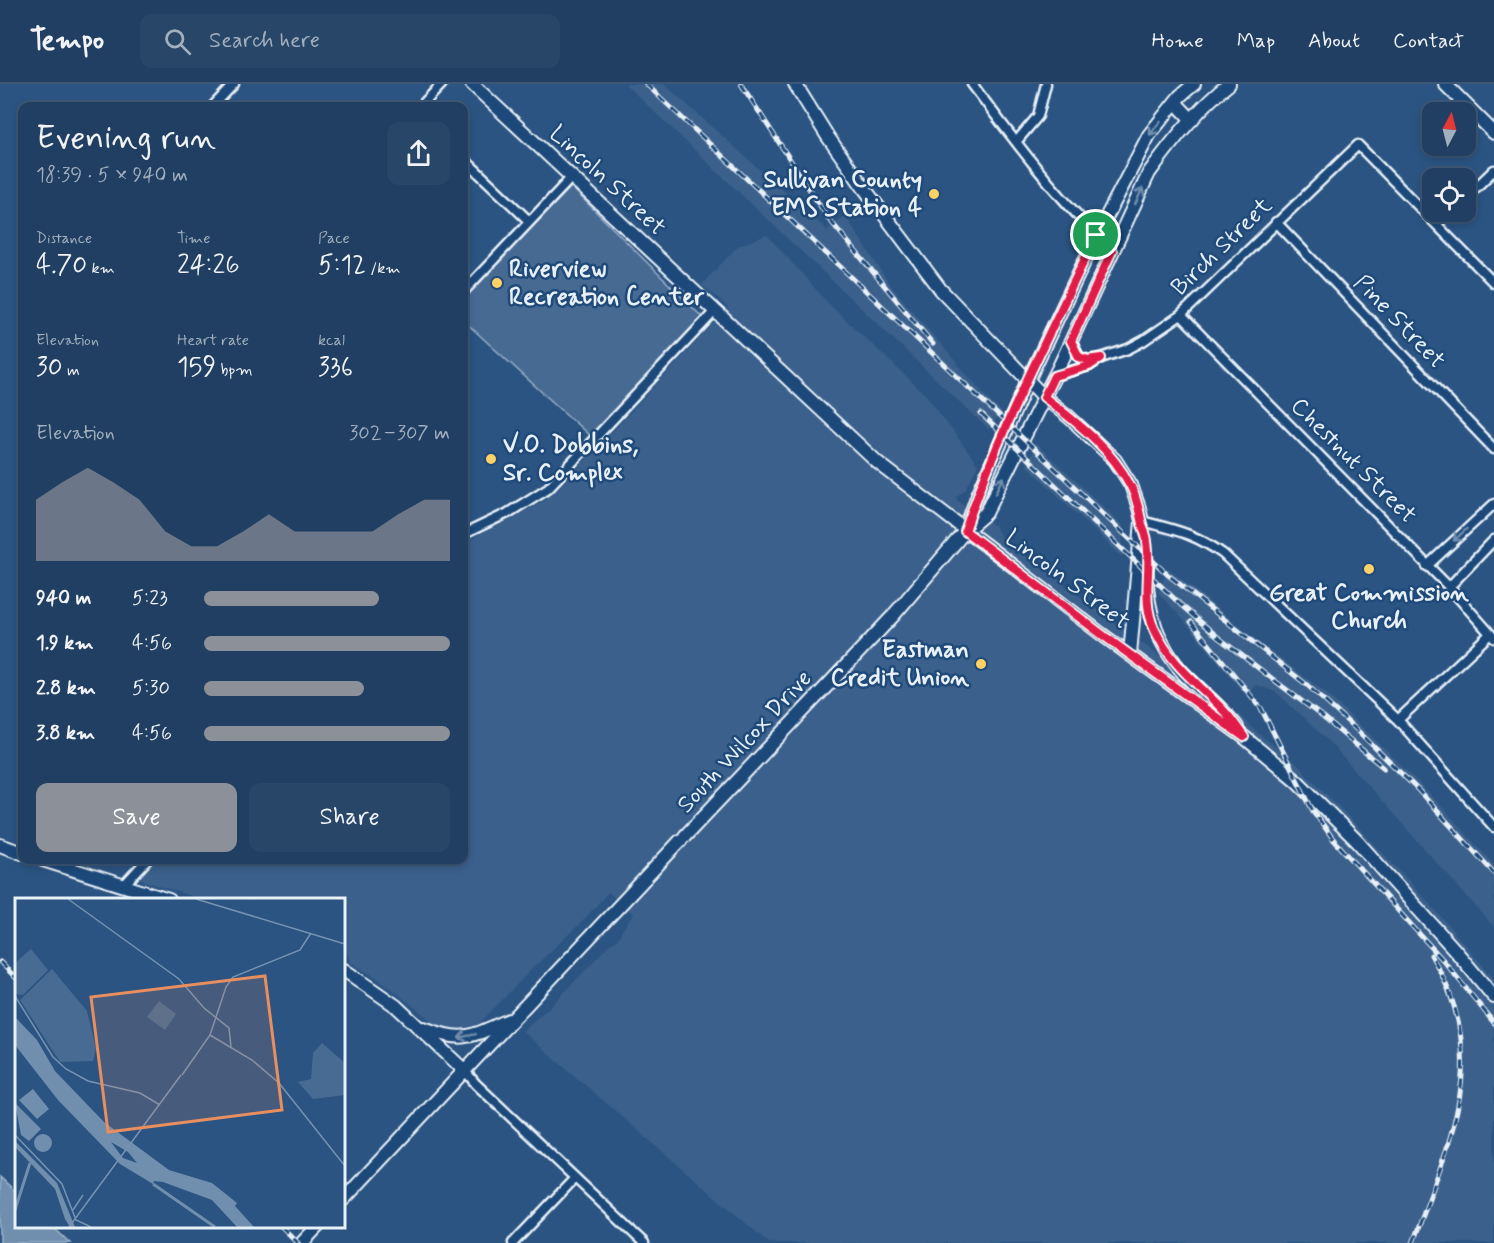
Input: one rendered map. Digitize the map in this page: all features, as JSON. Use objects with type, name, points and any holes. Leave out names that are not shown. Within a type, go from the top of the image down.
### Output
[{"type":"main road","name":"Lincoln Street","points":[[472,84],[876,462],[965,531],[1244,737],[1297,781],[1357,842],[1454,949],[1494,997]]},
{"type":"main road","points":[[795,84],[828,137],[864,188],[941,290],[1044,397],[1115,460],[1131,485],[1148,542],[1146,582],[1149,610],[1154,626],[1183,673],[1226,712],[1244,737]]},
{"type":"main road","name":"South Wilcox Drive","points":[[345,1198],[892,617],[965,531],[976,497],[1096,235],[1149,135],[1175,102],[1194,84]]},
{"type":"main road","points":[[965,531],[986,513],[1071,341],[1149,173],[1167,148],[1213,96],[1229,84]]},
{"type":"main road","points":[[1445,84],[1494,133]]},
{"type":"main road","points":[[1175,102],[1192,120]]},
{"type":"main road","points":[[1096,235],[1112,251]]},
{"type":"main road","points":[[1130,654],[1142,521]]},
{"type":"main road","points":[[0,845],[18,852]]},
{"type":"main road","points":[[56,864],[163,898]]},
{"type":"main road","points":[[345,971],[396,1006],[465,1071]]},
{"type":"main road","points":[[417,1025],[444,1036],[458,1038],[473,1035],[516,1017]]},
{"type":"main road","points":[[302,1243],[317,1228]]},
{"type":"street","points":[[217,102],[234,84]]},
{"type":"street","points":[[425,102],[442,84]]},
{"type":"street","points":[[972,84],[1016,142],[1096,235]]},
{"type":"street","points":[[1016,142],[1038,116],[1046,84]]},
{"type":"street","name":"Birch Street","points":[[1054,376],[1089,366],[1101,358],[1128,349],[1181,315],[1358,145],[1437,223]]},
{"type":"street","points":[[468,163],[529,221]]},
{"type":"street","points":[[468,172],[472,167]]},
{"type":"street","points":[[1476,187],[1494,170]]},
{"type":"street","points":[[468,287],[572,177]]},
{"type":"street","name":"Pine Street","points":[[1276,222],[1494,449]]},
{"type":"street","points":[[1437,223],[1494,283]]},
{"type":"street","points":[[468,532],[507,513],[548,488],[714,312]]},
{"type":"street","name":"Chestnut Street","points":[[1181,315],[1449,587],[1492,636]]},
{"type":"street","points":[[1071,341],[1079,357],[1088,360],[1101,358]]},
{"type":"street","points":[[1427,566],[1494,504]]},
{"type":"street","points":[[1142,521],[1194,536],[1222,554],[1398,720],[1494,827]]},
{"type":"street","points":[[1449,587],[1494,540]]},
{"type":"street","points":[[1398,720],[1492,636]]},
{"type":"street","points":[[124,885],[143,864]]},
{"type":"street","points":[[465,1071],[644,1243]]},
{"type":"street","points":[[513,1243],[575,1178]]},
{"type":"shaded area","points":[[625,84],[664,84],[827,230],[845,215],[890,285],[994,406],[1002,412],[988,429]]},
{"type":"shaded area","points":[[571,187],[702,317],[591,437],[468,325],[468,293]]},
{"type":"shaded area","points":[[767,235],[829,304],[926,395],[978,465],[966,489],[956,497],[958,501],[994,525],[1001,537],[1167,662],[1180,657],[1251,727],[1298,765],[1344,812],[1427,900],[1494,979],[1494,1243],[769,1243],[522,1031],[555,1002],[610,944],[615,942],[633,914],[608,892],[583,921],[535,966],[476,1027],[464,1032],[442,1029],[380,980],[350,962],[345,949],[345,898],[197,898],[140,878],[145,867],[148,868],[152,864],[468,864],[468,541],[543,501],[568,479],[728,308],[701,285],[738,246]]},
{"type":"shaded area","points":[[1036,444],[1123,525],[1122,557],[1026,465]]},
{"type":"shaded area","points":[[1168,568],[1261,644],[1327,694],[1444,809],[1494,865],[1494,927],[1330,743],[1276,692],[1256,685],[1247,697],[1158,593]]},
{"type":"shaded area","points":[[0,1177],[15,1191],[15,1228],[54,1228],[70,1243],[0,1243]]},
{"type":"railway","points":[[646,84],[1167,574],[1307,685],[1359,732],[1418,790],[1494,873]]},
{"type":"railway","points":[[741,84],[828,218],[933,344]]},
{"type":"railway","points":[[981,414],[1181,605],[1219,638],[1320,715],[1384,768]]},
{"type":"railway","points":[[1191,622],[1261,708],[1313,811],[1334,840],[1443,960],[1494,1023]]},
{"type":"railway","points":[[1413,1243],[1451,1134],[1459,1099],[1462,1065],[1460,1029],[1450,993],[1431,955]]},
{"type":"railway","points":[[0,962],[15,977]]},
{"type":"railway","points":[[283,1228],[298,1243]]},
{"type":"place","name":"Sullivan County EMS Station 4","points":[[934,194]]},
{"type":"place","name":"Riverview Recreation Center","points":[[497,283]]},
{"type":"place","name":"V.O. Dobbins, Sr. Complex","points":[[491,459]]},
{"type":"place","name":"Great Commission Church","points":[[1369,569]]},
{"type":"place","name":"Eastman Credit Union","points":[[981,664]]},
{"type":"route","points":[[1096,235],[1112,251],[1071,341],[1072,348],[1084,360],[1101,358],[1089,366],[1054,376],[1044,397],[1115,460],[1131,485],[1148,542],[1146,582],[1149,610],[1154,626],[1161,641],[1183,673],[1226,712],[1244,737],[1104,636],[965,531],[976,497],[1096,235]]}]
